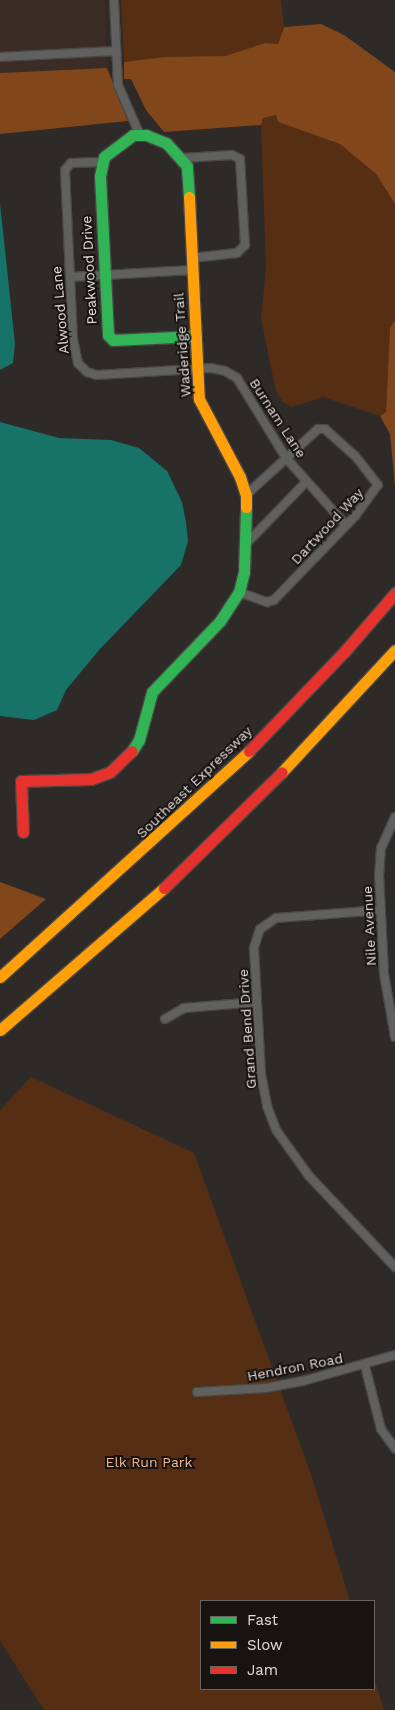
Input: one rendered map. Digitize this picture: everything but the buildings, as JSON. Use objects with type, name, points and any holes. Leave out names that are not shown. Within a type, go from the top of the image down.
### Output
[{"type":"main road","points":[[101,162],[120,143],[140,135],[166,143],[183,158]]},
{"type":"main road","name":"Waderidge Trail","points":[[23,832],[21,781],[91,779],[120,766],[139,740],[152,692],[220,621],[239,592],[245,545],[246,495],[236,469],[201,406],[186,166],[183,158]]},
{"type":"main road","name":"Peakwood Drive","points":[[101,162],[100,200],[110,338],[196,336]]},
{"type":"main road","name":"Southeast Expressway","points":[[0,978],[225,776],[339,658],[395,593]]},
{"type":"main road","points":[[0,1030],[160,892],[276,778],[395,650]]},
{"type":"street","points":[[114,0],[120,91],[140,135]]},
{"type":"street","points":[[0,57],[116,51]]},
{"type":"street","points":[[183,158],[232,155],[240,159],[245,245],[237,253],[191,258]]},
{"type":"street","name":"Alwood Lane","points":[[101,162],[72,163],[65,170],[74,354],[86,372],[97,375],[198,369]]},
{"type":"street","points":[[70,277],[192,270]]},
{"type":"street","name":"Burnam Lane","points":[[198,369],[225,371],[237,378],[286,458],[346,525]]},
{"type":"street","name":"Dartwood Way","points":[[239,592],[267,602],[274,600],[346,525],[374,493],[378,485],[375,478],[325,429],[312,432],[246,495]]},
{"type":"street","points":[[245,545],[306,482]]},
{"type":"street","name":"Nile Avenue","points":[[395,817],[381,848],[381,910],[386,983],[395,1037]]},
{"type":"street","name":"Grand Bend Drive","points":[[381,910],[288,915],[264,924],[255,941],[257,1002],[264,1094],[276,1130],[310,1176],[395,1267]]},
{"type":"street","points":[[166,1019],[184,1008],[257,1002]]},
{"type":"street","name":"Hendron Road","points":[[197,1392],[266,1388],[365,1366],[395,1355]]},
{"type":"street","points":[[365,1366],[382,1429],[395,1448]]},
{"type":"shaded area","points":[[0,0],[105,0],[107,68],[0,73]]},
{"type":"shaded area","points":[[321,24],[344,35],[395,72],[395,204],[376,174],[340,144],[278,122],[276,115],[263,118],[261,125],[164,132],[146,110],[131,79],[124,79],[124,62],[165,57],[225,56],[265,43],[278,44],[284,27]]},
{"type":"shaded area","points":[[107,68],[128,121],[0,134],[0,73]]},
{"type":"shaded area","points":[[395,321],[395,487],[390,434],[380,416],[386,412],[390,327]]},
{"type":"shaded area","points":[[0,882],[46,899],[0,939]]},
{"type":"green space","points":[[121,0],[281,0],[284,27],[278,44],[265,43],[225,56],[124,62]]},
{"type":"green space","points":[[276,115],[278,122],[340,144],[376,174],[395,204],[395,321],[390,327],[386,412],[380,416],[323,397],[292,407],[284,403],[276,392],[261,318],[266,268],[261,125],[263,118]]},
{"type":"green space","name":"Elk Run Park","points":[[31,1077],[194,1153],[312,1477],[350,1600],[200,1600],[200,1690],[375,1690],[375,1681],[384,1710],[44,1710],[0,1641],[0,1110]]},
{"type":"water","points":[[0,203],[15,344],[13,363],[0,370]]},
{"type":"water","points":[[0,422],[59,438],[111,440],[139,448],[167,471],[182,502],[186,522],[188,541],[181,565],[99,650],[66,690],[57,710],[34,720],[0,716]]},
{"type":"traffic: fast","points":[[189,197],[187,166],[166,143],[146,135],[133,135],[104,157],[100,176],[108,335],[113,340],[196,336]]},
{"type":"traffic: fast","points":[[132,751],[139,740],[152,692],[220,621],[239,592],[244,572],[246,507]]},
{"type":"traffic: slow","points":[[189,197],[199,399],[240,477],[246,495],[246,507]]},
{"type":"traffic: slow","points":[[282,772],[395,650]]},
{"type":"traffic: slow","points":[[0,977],[249,751]]},
{"type":"traffic: slow","points":[[0,1030],[164,888]]},
{"type":"traffic: jam","points":[[249,751],[345,651],[395,593]]},
{"type":"traffic: jam","points":[[23,832],[21,781],[91,779],[110,772],[132,751]]},
{"type":"traffic: jam","points":[[164,888],[282,772]]}]
